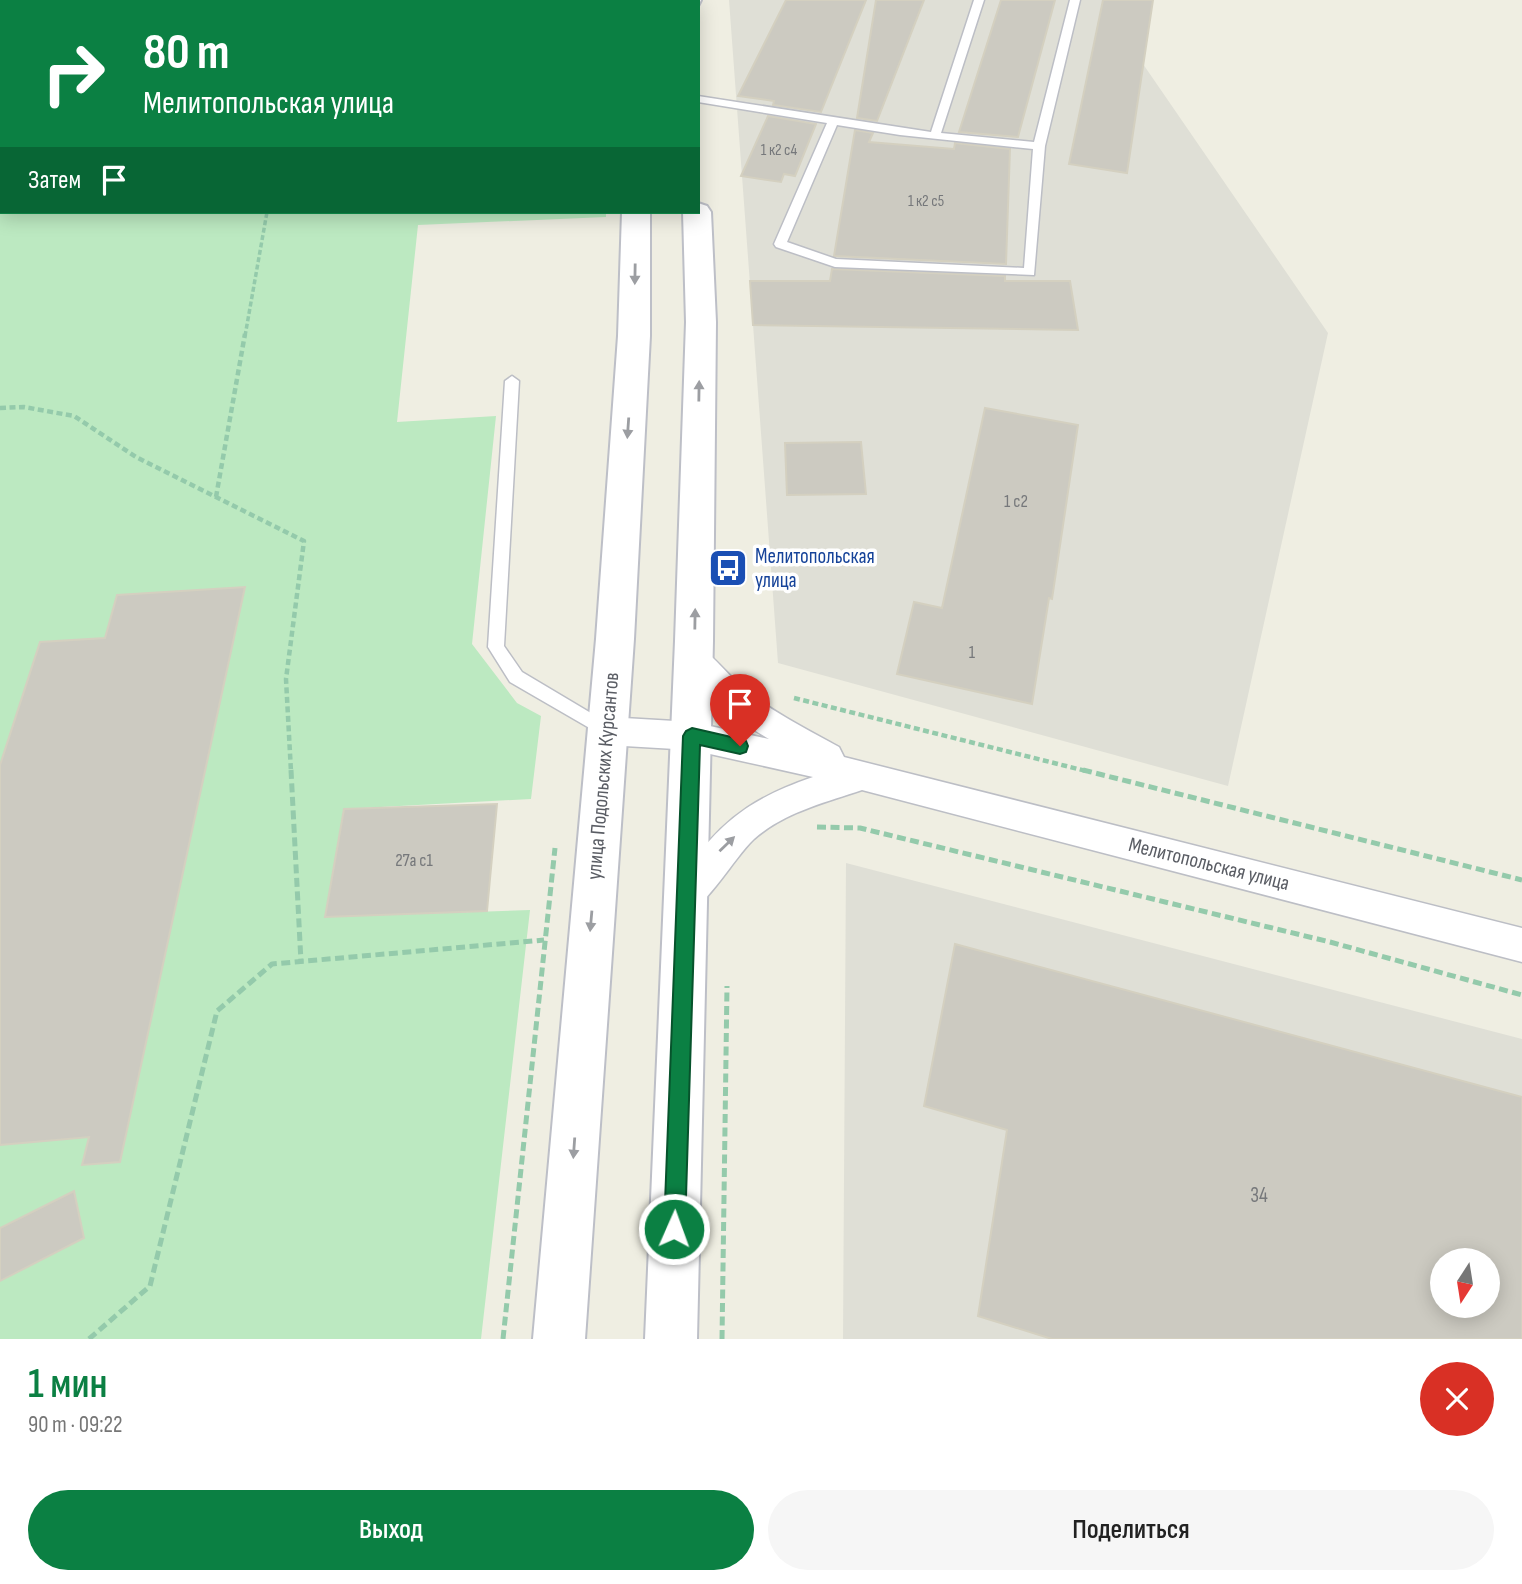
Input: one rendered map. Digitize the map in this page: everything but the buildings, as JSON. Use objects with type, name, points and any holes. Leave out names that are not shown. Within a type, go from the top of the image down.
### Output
[{"type":"main road","name":"улица Подольских Курсантов","points":[[559,1339],[607,731],[634,336],[636,214]]},
{"type":"main road","points":[[671,1339],[694,657],[701,322],[697,214]]},
{"type":"street","points":[[694,657],[704,674],[733,698],[862,776]]},
{"type":"street","name":"Мелитопольская улица","points":[[607,731],[692,736],[862,776],[1522,945]]},
{"type":"street","points":[[685,898],[718,854],[754,820],[776,808],[862,776]]},
{"type":"lane","points":[[935,135],[979,0]]},
{"type":"lane","points":[[833,121],[780,244],[835,264],[1030,272],[1040,146],[1075,0]]},
{"type":"lane","points":[[700,99],[833,121],[1040,146]]},
{"type":"lane","points":[[512,381],[496,648],[516,677],[607,731]]},
{"type":"path","points":[[216,497],[267,214]]},
{"type":"path","points":[[0,408],[24,407],[74,416],[136,457],[304,541],[286,679],[301,962]]},
{"type":"path","points":[[803,700],[1522,880]]},
{"type":"path","points":[[812,827],[860,828],[1330,942],[1522,995]]},
{"type":"path","points":[[89,1339],[150,1286],[217,1011],[272,964],[544,940],[503,1339]]},
{"type":"path","points":[[722,1339],[727,981]]},
{"type":"shaded area","points":[[729,0],[1153,0],[1143,64],[1328,333],[1228,786],[778,663]]},
{"type":"shaded area","points":[[846,863],[1522,1039],[1522,1339],[843,1339]]},
{"type":"green space","points":[[0,214],[606,214],[606,217],[418,225],[397,422],[496,416],[472,644],[517,703],[541,716],[531,799],[344,809],[325,917],[530,910],[481,1339],[0,1339]]},
{"type":"place","name":"Мелитопольская улица","points":[[728,568]]},
{"type":"route","points":[[674,1229],[692,736],[740,746]]}]
